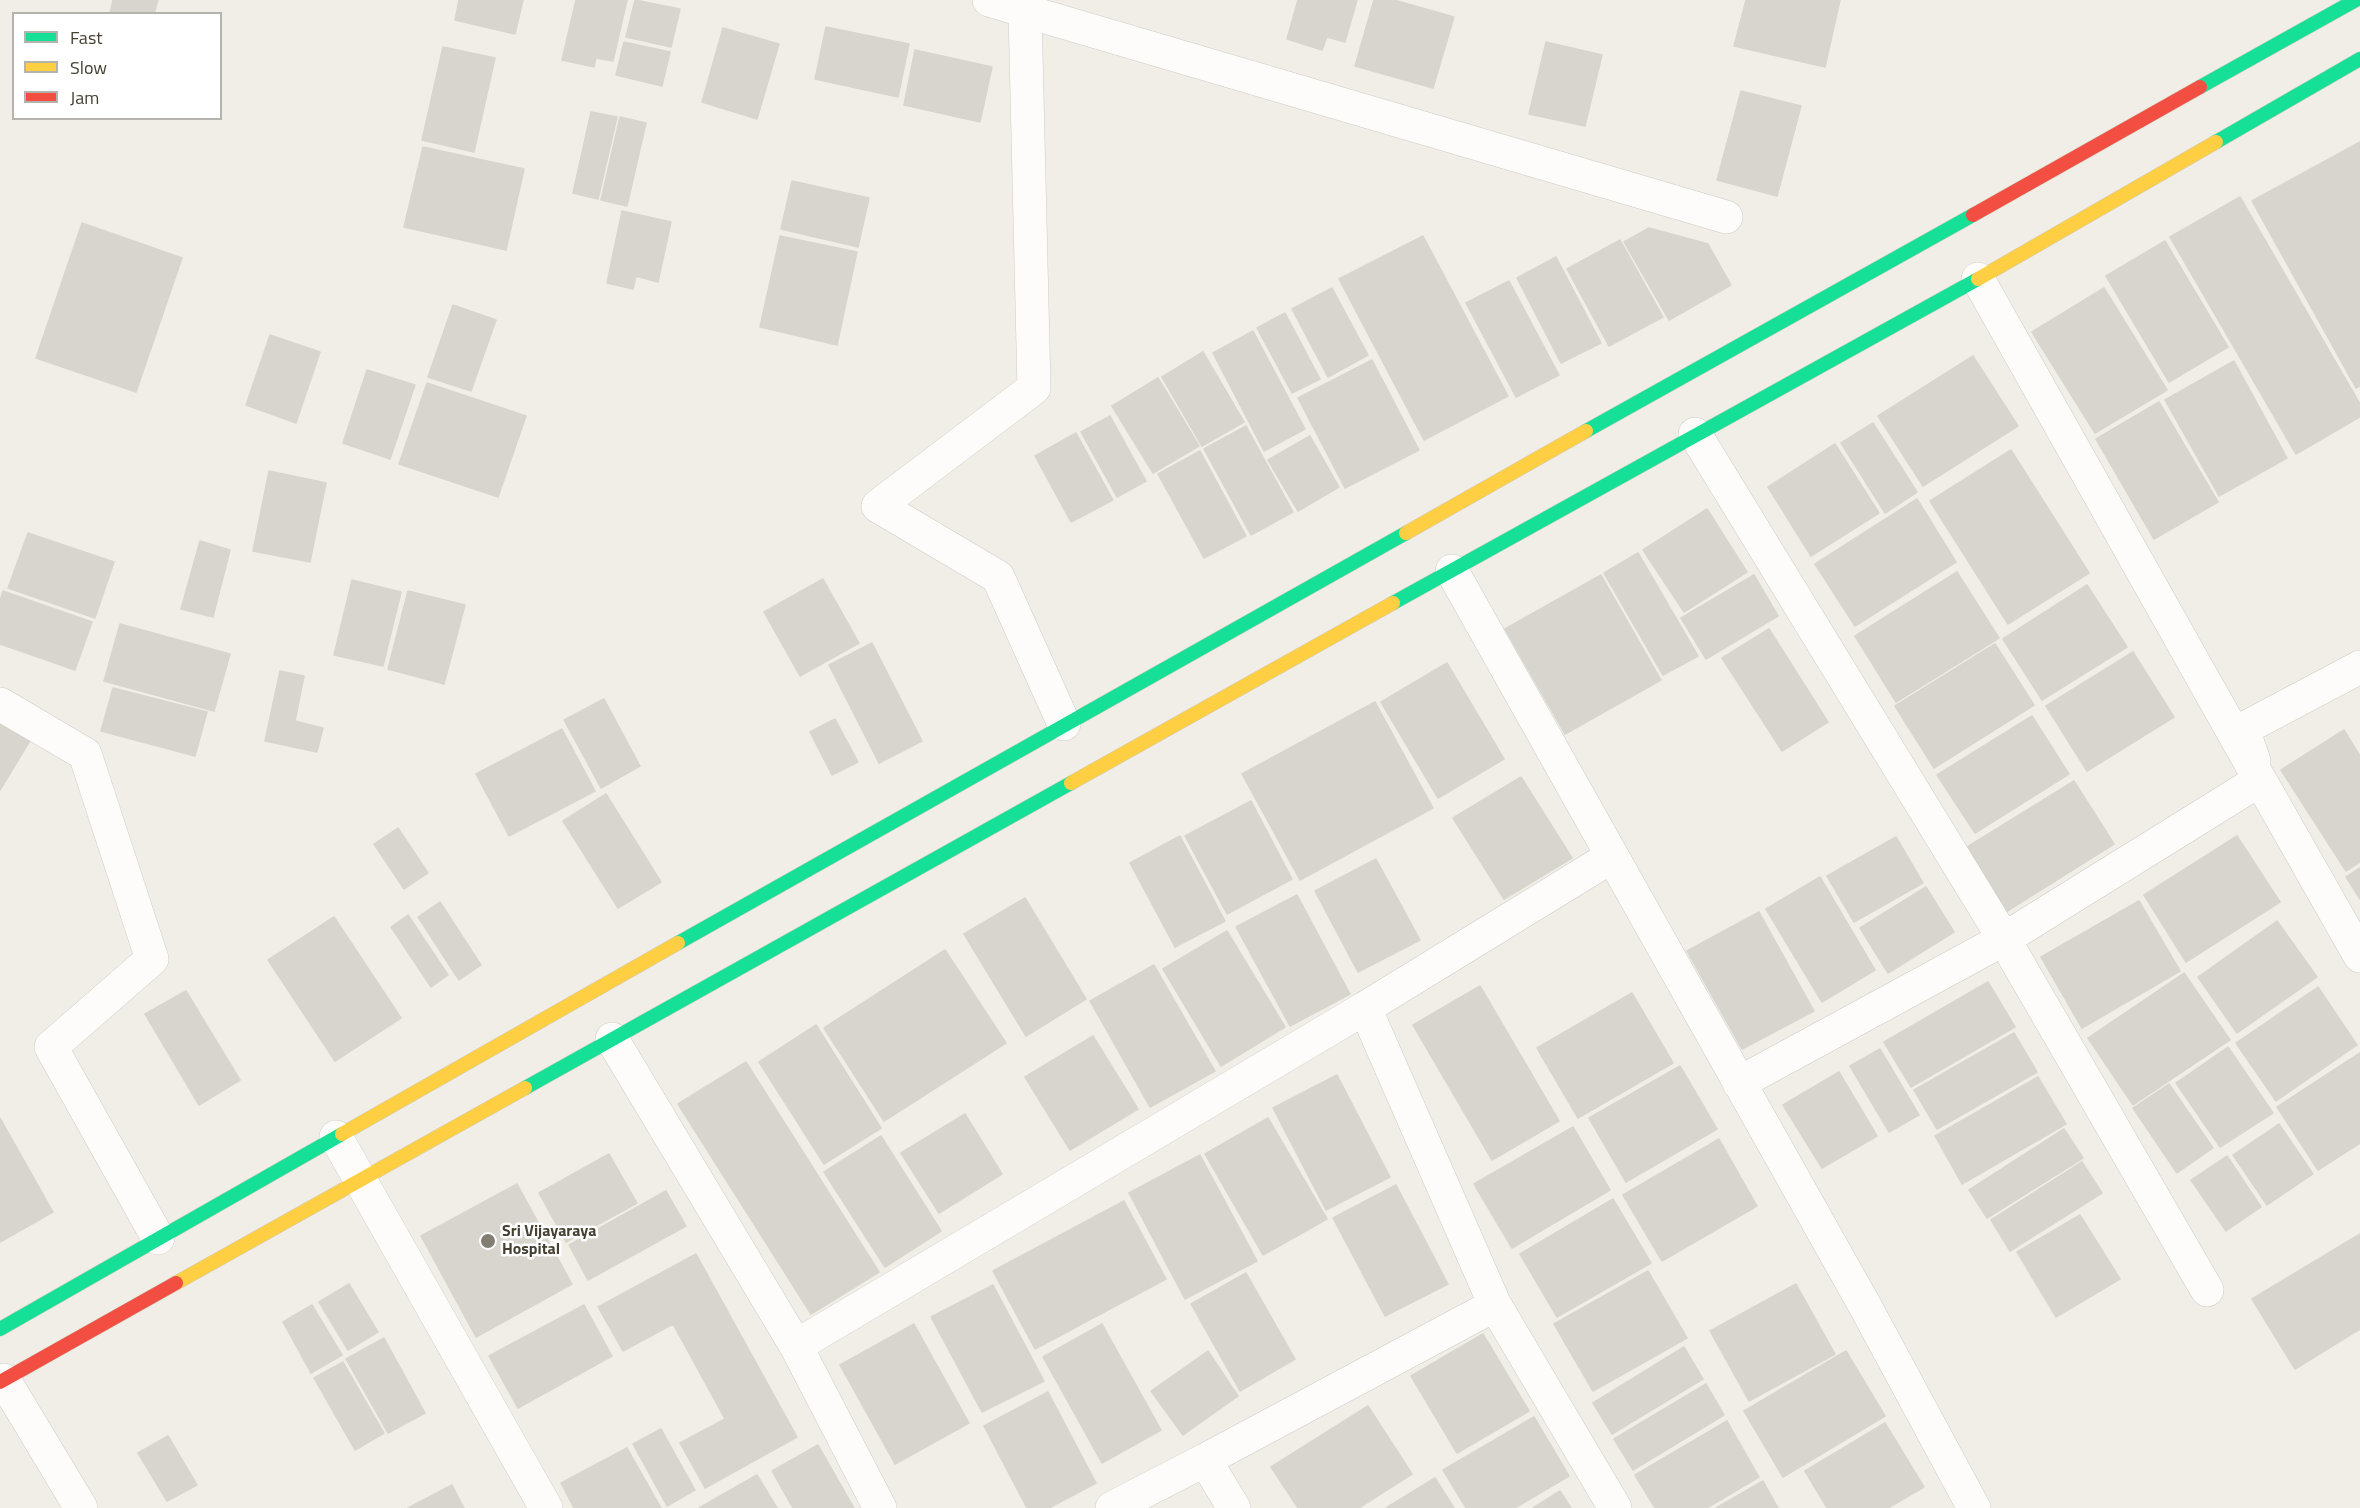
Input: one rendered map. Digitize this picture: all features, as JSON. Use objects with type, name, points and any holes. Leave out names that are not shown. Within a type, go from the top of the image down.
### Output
[{"type":"street","points":[[989,0],[1027,6],[1726,217]]},
{"type":"street","points":[[0,1329],[1064,724],[2356,0]]},
{"type":"street","points":[[1027,6],[1034,388],[878,506],[998,577],[1064,724]]},
{"type":"street","points":[[81,1508],[2,1381],[1695,434],[1978,279],[2360,59]]},
{"type":"street","points":[[1978,279],[2360,956]]},
{"type":"street","points":[[1695,434],[2004,939],[2206,1290]]},
{"type":"street","points":[[1452,570],[1865,1306],[1974,1508]]},
{"type":"street","points":[[2260,780],[2243,729],[2360,667]]},
{"type":"street","points":[[0,704],[85,754],[152,958],[51,1047],[158,1238]]},
{"type":"street","points":[[1739,1083],[2004,939],[2260,780]]},
{"type":"street","points":[[796,1346],[1365,1008],[1611,857]]},
{"type":"street","points":[[1365,1008],[1495,1305],[1615,1508]]},
{"type":"street","points":[[612,1039],[796,1346],[880,1508]]},
{"type":"street","points":[[336,1137],[546,1508]]},
{"type":"street","points":[[1112,1508],[1495,1305]]},
{"type":"street","points":[[1205,1460],[1234,1508]]},
{"type":"building","points":[[113,0],[158,0],[155,12],[110,12]]},
{"type":"building","points":[[459,0],[523,0],[515,34],[455,20]]},
{"type":"building","points":[[576,0],[627,0],[613,61],[596,58],[594,67],[562,60]]},
{"type":"building","points":[[635,0],[680,9],[671,47],[626,37]]},
{"type":"building","points":[[1298,0],[1357,0],[1345,42],[1327,37],[1322,50],[1287,39]]},
{"type":"building","points":[[1374,0],[1394,0],[1454,17],[1433,88],[1355,66]]},
{"type":"building","points":[[1746,0],[1840,0],[1825,67],[1734,46]]},
{"type":"building","points":[[826,27],[909,44],[898,97],[815,79]]},
{"type":"building","points":[[723,28],[779,44],[757,119],[702,102]]},
{"type":"building","points":[[624,42],[670,52],[662,86],[616,75]]},
{"type":"building","points":[[1546,42],[1602,55],[1585,126],[1529,114]]},
{"type":"building","points":[[443,47],[495,58],[474,152],[422,140]]},
{"type":"building","points":[[915,50],[992,67],[980,122],[904,105]]},
{"type":"building","points":[[1741,91],[1801,106],[1777,196],[1717,180]]},
{"type":"building","points":[[591,112],[617,117],[598,199],[573,193]]},
{"type":"building","points":[[620,117],[646,123],[627,206],[601,200]]},
{"type":"building","points":[[2360,142],[2360,386],[2356,388],[2252,201]]},
{"type":"building","points":[[423,147],[524,169],[506,250],[404,227]]},
{"type":"building","points":[[792,181],[869,198],[858,247],[781,229]]},
{"type":"building","points":[[2240,197],[2360,404],[2360,417],[2296,454],[2170,237]]},
{"type":"building","points":[[622,211],[671,222],[658,282],[636,276],[633,289],[607,283]]},
{"type":"building","points":[[82,223],[182,258],[136,392],[36,358]]},
{"type":"building","points":[[1649,228],[1708,244],[1731,285],[1669,320],[1624,242]]},
{"type":"building","points":[[780,236],[857,252],[837,345],[760,327]]},
{"type":"building","points":[[1423,236],[1508,396],[1424,440],[1339,279]]},
{"type":"building","points":[[1620,240],[1663,317],[1609,346],[1567,269]]},
{"type":"building","points":[[2165,241],[2228,347],[2169,382],[2106,276]]},
{"type":"building","points":[[1556,257],[1601,343],[1561,363],[1517,278]]},
{"type":"building","points":[[1509,281],[1559,375],[1516,397],[1466,303]]},
{"type":"building","points":[[1332,288],[1368,355],[1328,377],[1292,309]]},
{"type":"building","points":[[2104,288],[2167,390],[2095,433],[2032,332]]},
{"type":"building","points":[[453,305],[496,320],[471,391],[428,377]]},
{"type":"building","points":[[1285,313],[1320,379],[1292,393],[1257,328]]},
{"type":"building","points":[[1253,331],[1305,429],[1264,451],[1213,353]]},
{"type":"building","points":[[270,335],[320,352],[296,423],[246,405]]},
{"type":"building","points":[[1203,352],[1244,422],[1202,446],[1162,377]]},
{"type":"building","points":[[1973,356],[2018,426],[1923,486],[1878,416]]},
{"type":"building","points":[[1372,360],[1419,450],[1345,488],[1298,398]]},
{"type":"building","points":[[2234,361],[2287,458],[2219,496],[2165,400]]},
{"type":"building","points":[[367,370],[415,385],[390,459],[343,443]]},
{"type":"building","points":[[1158,378],[1199,446],[1153,473],[1112,406]]},
{"type":"building","points":[[427,383],[526,416],[498,497],[399,464]]},
{"type":"building","points":[[2159,402],[2218,502],[2154,539],[2096,439]]},
{"type":"building","points":[[1110,416],[1146,481],[1117,497],[1081,432]]},
{"type":"building","points":[[1873,423],[1917,492],[1885,513],[1841,443]]},
{"type":"building","points":[[1246,426],[1293,512],[1251,535],[1204,449]]},
{"type":"building","points":[[1076,433],[1113,500],[1071,522],[1035,456]]},
{"type":"building","points":[[1310,436],[1339,487],[1298,511],[1268,460]]},
{"type":"building","points":[[1835,444],[1879,513],[1811,556],[1768,487]]},
{"type":"building","points":[[2011,450],[2089,573],[2008,624],[1930,501]]},
{"type":"building","points":[[1200,451],[1246,536],[1204,558],[1158,474]]},
{"type":"building","points":[[269,471],[326,483],[310,562],[253,551]]},
{"type":"building","points":[[1917,499],[1956,562],[1855,626],[1815,564]]},
{"type":"building","points":[[1707,509],[1747,572],[1684,612],[1643,550]]},
{"type":"building","points":[[28,533],[114,562],[95,618],[8,588]]},
{"type":"building","points":[[200,541],[230,550],[213,617],[181,609]]},
{"type":"building","points":[[1638,553],[1698,656],[1663,675],[1604,573]]},
{"type":"building","points":[[1957,572],[1999,638],[1896,702],[1855,636]]},
{"type":"building","points":[[1601,575],[1661,680],[1565,734],[1505,629]]},
{"type":"building","points":[[1754,575],[1778,616],[1706,659],[1681,618]]},
{"type":"building","points":[[823,579],[859,643],[800,676],[764,612]]},
{"type":"building","points":[[352,580],[401,592],[383,666],[334,655]]},
{"type":"building","points":[[2087,585],[2127,647],[2042,700],[2003,639]]},
{"type":"building","points":[[3,591],[92,622],[75,670],[0,644],[0,601]]},
{"type":"building","points":[[408,591],[465,605],[444,684],[388,669]]},
{"type":"building","points":[[120,624],[230,654],[214,711],[104,681]]},
{"type":"building","points":[[1769,629],[1828,722],[1782,751],[1722,658]]},
{"type":"building","points":[[872,643],[922,741],[879,763],[829,665]]},
{"type":"building","points":[[1995,644],[2034,705],[1934,768],[1895,706]]},
{"type":"building","points":[[2133,652],[2174,717],[2087,771],[2046,706]]},
{"type":"building","points":[[1447,663],[1504,759],[1438,798],[1381,702]]},
{"type":"building","points":[[280,671],[304,676],[295,721],[323,728],[317,752],[265,741]]},
{"type":"building","points":[[113,688],[207,712],[195,756],[101,731]]},
{"type":"building","points":[[604,699],[640,766],[601,788],[564,720]]},
{"type":"building","points":[[1375,702],[1433,808],[1300,880],[1242,774]]},
{"type":"building","points":[[2032,716],[2069,774],[1975,833],[1937,775]]},
{"type":"building","points":[[835,719],[858,762],[832,775],[810,732]]},
{"type":"building","points":[[0,720],[31,739],[0,790]]},
{"type":"building","points":[[562,729],[595,791],[509,836],[476,774]]},
{"type":"building","points":[[2344,730],[2360,756],[2360,862],[2346,871],[2281,770]]},
{"type":"building","points":[[1521,777],[1572,858],[1504,899],[1453,818]]},
{"type":"building","points":[[2074,781],[2114,844],[2004,913],[1964,849]]},
{"type":"building","points":[[606,794],[661,882],[618,908],[563,821]]},
{"type":"building","points":[[1251,801],[1292,879],[1227,914],[1185,836]]},
{"type":"building","points":[[398,828],[428,873],[404,889],[374,844]]},
{"type":"building","points":[[1180,836],[1225,921],[1175,947],[1130,863]]},
{"type":"building","points":[[2237,836],[2280,902],[2186,962],[2144,895]]},
{"type":"building","points":[[1896,837],[1923,883],[1854,922],[1827,876]]},
{"type":"building","points":[[1376,859],[1420,940],[1358,972],[1315,891]]},
{"type":"building","points":[[2360,868],[2360,899],[2346,877]]},
{"type":"building","points":[[1820,877],[1875,970],[1822,1002],[1766,909]]},
{"type":"building","points":[[1926,887],[1954,932],[1888,973],[1860,928]]},
{"type":"building","points":[[1297,895],[1350,994],[1290,1026],[1236,927]]},
{"type":"building","points":[[1025,898],[1086,999],[1026,1036],[964,934]]},
{"type":"building","points":[[2139,901],[2180,971],[2082,1028],[2041,957]]},
{"type":"building","points":[[440,902],[481,965],[459,980],[418,917]]},
{"type":"building","points":[[1759,912],[1814,1011],[1742,1049],[1687,951]]},
{"type":"building","points":[[408,915],[448,975],[431,987],[391,927]]},
{"type":"building","points":[[334,917],[401,1018],[335,1061],[268,960]]},
{"type":"building","points":[[2277,921],[2317,977],[2237,1033],[2198,977]]},
{"type":"building","points":[[1227,931],[1285,1027],[1221,1066],[1163,969]]},
{"type":"building","points":[[945,950],[1006,1043],[884,1121],[824,1028]]},
{"type":"building","points":[[1154,965],[1215,1071],[1150,1107],[1090,1001]]},
{"type":"building","points":[[2184,973],[2230,1040],[2133,1105],[2088,1038]]},
{"type":"building","points":[[1988,982],[2015,1027],[1911,1087],[1884,1042]]},
{"type":"building","points":[[1480,986],[1559,1121],[1492,1160],[1413,1025]]},
{"type":"building","points":[[2318,987],[2357,1045],[2276,1101],[2236,1043]]},
{"type":"building","points":[[186,991],[240,1080],[199,1105],[145,1014]]},
{"type":"building","points":[[1632,993],[1673,1063],[1578,1118],[1537,1048]]},
{"type":"building","points":[[816,1025],[881,1128],[824,1164],[759,1062]]},
{"type":"building","points":[[2014,1033],[2037,1072],[1937,1129],[1914,1090]]},
{"type":"building","points":[[1093,1036],[1138,1109],[1070,1150],[1025,1077]]},
{"type":"building","points":[[2228,1047],[2273,1113],[2220,1147],[2176,1083]]},
{"type":"building","points":[[1880,1049],[1919,1115],[1889,1132],[1850,1066]]},
{"type":"building","points":[[2360,1053],[2360,1143],[2318,1170],[2277,1107]]},
{"type":"building","points":[[746,1062],[879,1272],[811,1314],[678,1104]]},
{"type":"building","points":[[1680,1066],[1717,1129],[1626,1182],[1589,1118]]},
{"type":"building","points":[[1839,1072],[1877,1136],[1822,1168],[1783,1105]]},
{"type":"building","points":[[1337,1075],[1390,1177],[1326,1210],[1273,1108]]},
{"type":"building","points":[[2038,1077],[2066,1124],[1962,1184],[1935,1136]]},
{"type":"building","points":[[2169,1084],[2213,1148],[2177,1173],[2133,1108]]},
{"type":"building","points":[[965,1114],[1002,1174],[939,1213],[901,1153]]},
{"type":"building","points":[[0,1118],[53,1212],[0,1242]]},
{"type":"building","points":[[1268,1118],[1327,1219],[1263,1255],[1205,1154]]},
{"type":"building","points":[[2279,1124],[2313,1174],[2267,1205],[2233,1155]]},
{"type":"building","points":[[1573,1127],[1610,1190],[1512,1248],[1474,1184]]},
{"type":"building","points":[[2064,1129],[2083,1158],[1987,1218],[1969,1190]]},
{"type":"building","points":[[881,1136],[941,1231],[885,1267],[824,1172]]},
{"type":"building","points":[[1719,1139],[1757,1206],[1662,1261],[1623,1195]]},
{"type":"building","points":[[609,1154],[637,1203],[566,1242],[539,1193]]},
{"type":"building","points":[[1200,1155],[1257,1261],[1185,1299],[1129,1193]]},
{"type":"building","points":[[2227,1156],[2261,1207],[2226,1231],[2191,1180]]},
{"type":"building","points":[[2082,1162],[2102,1193],[2010,1251],[1991,1220]]},
{"type":"building","points":[[517,1184],[572,1284],[476,1337],[421,1236]]},
{"type":"building","points":[[1396,1185],[1448,1284],[1385,1316],[1333,1218]]},
{"type":"building","points":[[666,1191],[686,1226],[588,1280],[569,1245]]},
{"type":"building","points":[[1613,1199],[1651,1263],[1557,1317],[1520,1254]]},
{"type":"building","points":[[1124,1201],[1166,1279],[1035,1349],[993,1271]]},
{"type":"building","points":[[2080,1215],[2120,1279],[2056,1317],[2017,1252]]},
{"type":"building","points":[[2360,1234],[2360,1329],[2295,1369],[2252,1299]]},
{"type":"building","points":[[696,1254],[797,1437],[705,1488],[680,1443],[725,1419],[673,1324],[623,1351],[598,1307]]},
{"type":"building","points":[[1648,1271],[1687,1338],[1593,1391],[1554,1324]]},
{"type":"building","points":[[1246,1273],[1295,1359],[1240,1391],[1191,1304]]},
{"type":"building","points":[[349,1284],[378,1332],[348,1350],[319,1302]]},
{"type":"building","points":[[1796,1284],[1835,1354],[1749,1401],[1710,1331]]},
{"type":"building","points":[[993,1285],[1044,1381],[982,1412],[931,1317]]},
{"type":"building","points":[[312,1305],[342,1355],[311,1373],[283,1322]]},
{"type":"building","points":[[584,1305],[612,1356],[518,1408],[489,1356]]},
{"type":"building","points":[[914,1324],[969,1423],[895,1464],[840,1365]]},
{"type":"building","points":[[1102,1324],[1161,1430],[1102,1463],[1043,1357]]},
{"type":"building","points":[[1483,1334],[1529,1411],[1457,1453],[1411,1376]]},
{"type":"building","points":[[384,1338],[425,1413],[388,1433],[346,1359]]},
{"type":"building","points":[[1684,1347],[1703,1379],[1612,1434],[1593,1403]]},
{"type":"building","points":[[1208,1351],[1238,1396],[1183,1435],[1151,1391]]},
{"type":"building","points":[[1846,1351],[1885,1416],[1783,1477],[1744,1411]]},
{"type":"building","points":[[343,1362],[384,1433],[355,1450],[314,1378]]},
{"type":"building","points":[[1706,1384],[1724,1415],[1633,1470],[1614,1439]]},
{"type":"building","points":[[1048,1392],[1096,1483],[1049,1508],[1027,1508],[984,1426]]},
{"type":"building","points":[[1368,1406],[1412,1474],[1359,1508],[1298,1508],[1271,1467]]},
{"type":"building","points":[[1534,1417],[1569,1476],[1515,1508],[1466,1508],[1443,1470]]},
{"type":"building","points":[[1727,1421],[1759,1477],[1707,1508],[1655,1508],[1635,1475]]},
{"type":"building","points":[[1885,1423],[1924,1487],[1888,1508],[1827,1508],[1805,1471]]},
{"type":"building","points":[[661,1429],[695,1490],[667,1506],[633,1444]]},
{"type":"building","points":[[168,1436],[197,1485],[167,1501],[138,1453]]},
{"type":"building","points":[[818,1445],[854,1508],[793,1508],[772,1471]]},
{"type":"building","points":[[627,1448],[661,1508],[574,1508],[561,1483]]},
{"type":"building","points":[[757,1475],[777,1508],[699,1508]]},
{"type":"building","points":[[1435,1478],[1454,1508],[1386,1508]]},
{"type":"building","points":[[1763,1481],[1778,1508],[1716,1508]]},
{"type":"building","points":[[452,1485],[464,1508],[408,1508]]},
{"type":"building","points":[[1560,1491],[1571,1508],[1533,1508]]},
{"type":"traffic: fast","points":[[2200,87],[2356,0]]},
{"type":"traffic: fast","points":[[2216,142],[2360,59]]},
{"type":"traffic: fast","points":[[1586,431],[1973,215]]},
{"type":"traffic: fast","points":[[1393,603],[1978,279]]},
{"type":"traffic: fast","points":[[678,943],[1406,533]]},
{"type":"traffic: fast","points":[[525,1088],[1071,783]]},
{"type":"traffic: fast","points":[[0,1329],[342,1134]]},
{"type":"traffic: slow","points":[[1978,279],[2216,142]]},
{"type":"traffic: slow","points":[[1406,533],[1586,431]]},
{"type":"traffic: slow","points":[[1071,783],[1393,603]]},
{"type":"traffic: slow","points":[[342,1134],[678,943]]},
{"type":"traffic: slow","points":[[176,1283],[525,1088]]},
{"type":"traffic: jam","points":[[1973,215],[2200,87]]},
{"type":"traffic: jam","points":[[0,1382],[176,1283]]},
{"type":"place","name":"Sri Vijayaraya Hospital","points":[[488,1241]]}]
